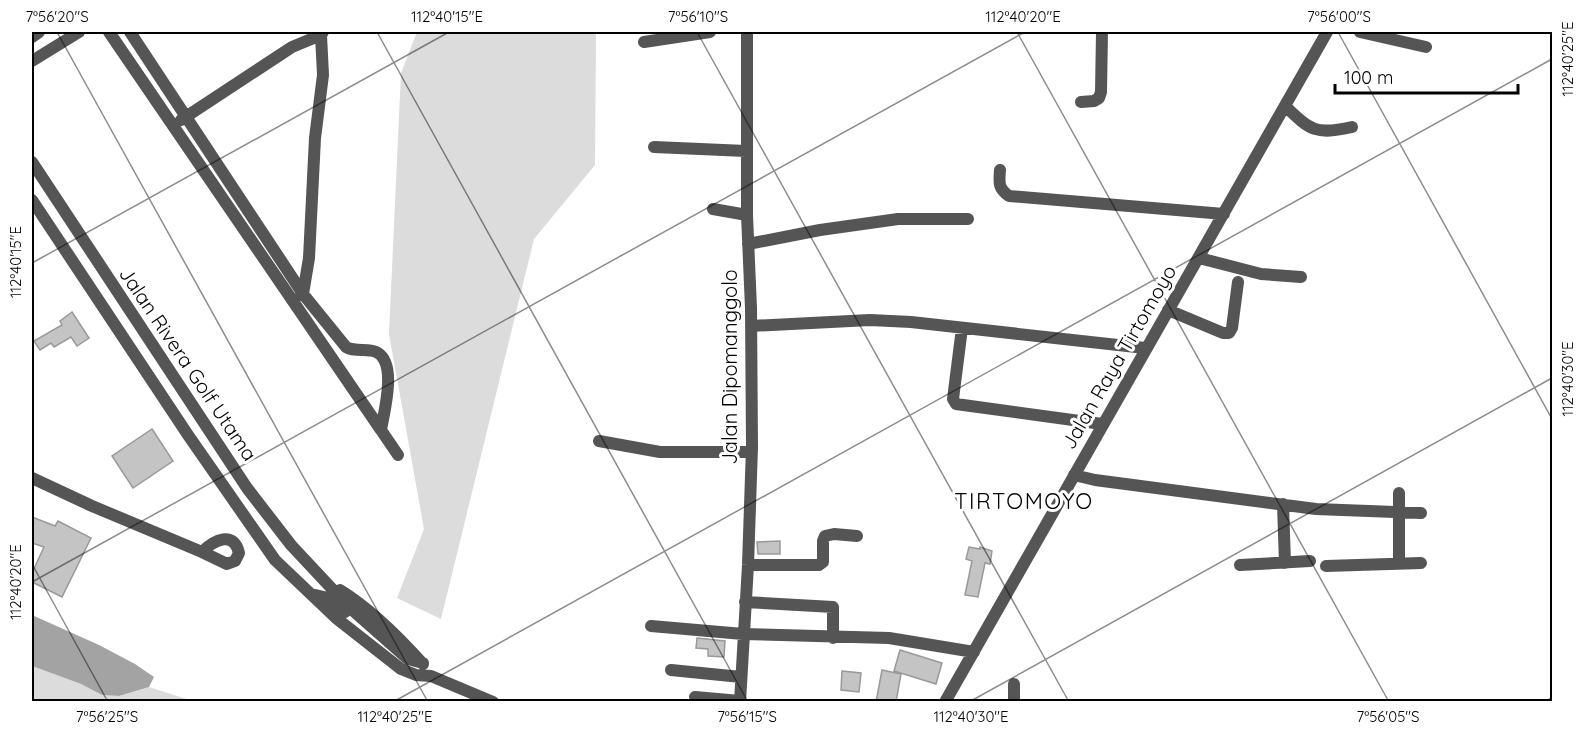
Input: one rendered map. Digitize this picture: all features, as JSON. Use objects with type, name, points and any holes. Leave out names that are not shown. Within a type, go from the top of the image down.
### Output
[{"type":"street","points":[[32,37],[39,32]]},
{"type":"street","points":[[32,61],[79,32]]},
{"type":"street","points":[[109,32],[298,297],[346,347],[353,351],[372,351],[380,354],[388,369],[381,430]]},
{"type":"street","points":[[130,32],[186,116],[398,454]]},
{"type":"street","points":[[644,42],[710,32]]},
{"type":"street","name":"Jalan Dipomanggolo","points":[[740,701],[748,565],[751,452],[746,151],[747,32]]},
{"type":"street","points":[[1081,102],[1099,99],[1102,32]]},
{"type":"street","name":"Jalan Raya Tirtomoyo","points":[[945,702],[1327,32]]},
{"type":"street","points":[[1360,32],[1426,47]]},
{"type":"street","points":[[174,125],[292,47],[322,33],[323,75],[315,138],[309,258],[298,297]]},
{"type":"street","points":[[1285,106],[1305,125],[1315,130],[1333,131],[1352,127]]},
{"type":"street","points":[[654,147],[746,151]]},
{"type":"street","name":"Jalan Rivera Golf Utama","points":[[32,162],[247,488],[291,545],[323,580],[356,600],[391,631],[436,678]]},
{"type":"street","points":[[1000,170],[998,185],[1009,196],[1224,213]]},
{"type":"street","name":"Jalan Rivera Golf Utama","points":[[32,200],[188,435],[275,560],[336,618],[401,669],[416,675],[436,678],[493,702]]},
{"type":"street","points":[[713,209],[747,215]]},
{"type":"street","points":[[748,244],[820,230],[898,219],[968,219]]},
{"type":"street","points":[[1199,258],[1261,274],[1301,277]]},
{"type":"street","points":[[1168,310],[1223,333],[1229,333],[1232,328],[1238,282]]},
{"type":"street","points":[[750,326],[870,320],[911,322],[1145,348]]},
{"type":"street","points":[[962,328],[953,399],[956,404],[1102,424]]},
{"type":"street","points":[[599,441],[660,452],[751,452]]},
{"type":"street","points":[[1074,475],[1095,480],[1316,509],[1421,513]]},
{"type":"street","points":[[32,478],[202,552]]},
{"type":"street","points":[[1399,493],[1399,563]]},
{"type":"street","points":[[1283,504],[1285,563]]},
{"type":"street","points":[[748,565],[819,565],[823,562],[825,536],[857,536]]},
{"type":"street","points":[[275,560],[291,545]]},
{"type":"street","points":[[1240,565],[1310,561]]},
{"type":"street","points":[[1326,566],[1421,563]]},
{"type":"street","points":[[745,602],[833,607],[833,638]]},
{"type":"street","points":[[651,626],[743,634],[889,638],[974,652]]},
{"type":"street","points":[[671,670],[741,677]]},
{"type":"street","points":[[1014,684],[1014,702]]},
{"type":"street","points":[[695,697],[740,701]]},
{"type":"shaded area","points":[[417,32],[596,32],[595,165],[534,239],[441,619],[397,598],[424,529],[389,334],[401,73]]},
{"type":"shaded area","points":[[32,615],[135,664],[154,677],[149,687],[119,696],[102,695],[81,684],[32,666]]},
{"type":"shaded area","points":[[32,666],[81,684],[102,695],[119,696],[149,687],[193,701],[32,701]]},
{"type":"building","points":[[72,312],[89,338],[77,346],[71,337],[54,347],[51,343],[40,350],[34,341],[62,325],[60,321]]},
{"type":"building","points":[[152,429],[173,461],[133,488],[112,456]]},
{"type":"building","points":[[32,517],[55,526],[58,521],[91,538],[62,597],[32,582],[32,573],[44,547],[32,543]]},
{"type":"building","points":[[780,541],[780,554],[758,554],[757,542]]},
{"type":"building","points":[[969,547],[980,549],[980,547],[992,551],[990,564],[985,563],[978,597],[965,595],[972,561],[966,559]]},
{"type":"building","points":[[697,638],[725,641],[724,657],[708,656],[708,649],[696,648]]},
{"type":"building","points":[[900,650],[942,663],[936,684],[894,671]]},
{"type":"building","points":[[882,670],[901,674],[896,702],[876,702]]},
{"type":"building","points":[[842,671],[861,673],[859,692],[841,690]]},
{"type":"district","name":"TIRTOMOYO","points":[[1024,501]]}]
